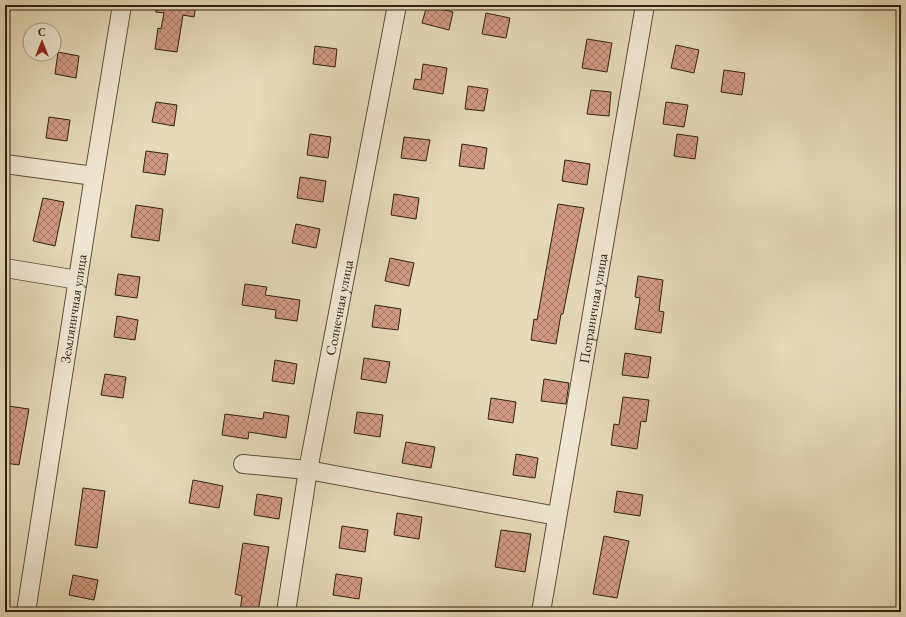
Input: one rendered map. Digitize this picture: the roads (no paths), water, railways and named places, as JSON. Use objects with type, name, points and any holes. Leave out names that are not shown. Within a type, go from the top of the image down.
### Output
[{"type":"street","name":"Земляничная улица","points":[[26,612],[122,5]]},
{"type":"street","name":"Солнечная улица","points":[[286,612],[308,470],[397,5]]},
{"type":"street","name":"Пограничная улица","points":[[541,612],[645,5]]},
{"type":"street","points":[[5,164],[94,176]]},
{"type":"street","points":[[5,268],[78,280]]},
{"type":"street","points":[[243,464],[308,470],[557,516]]}]
